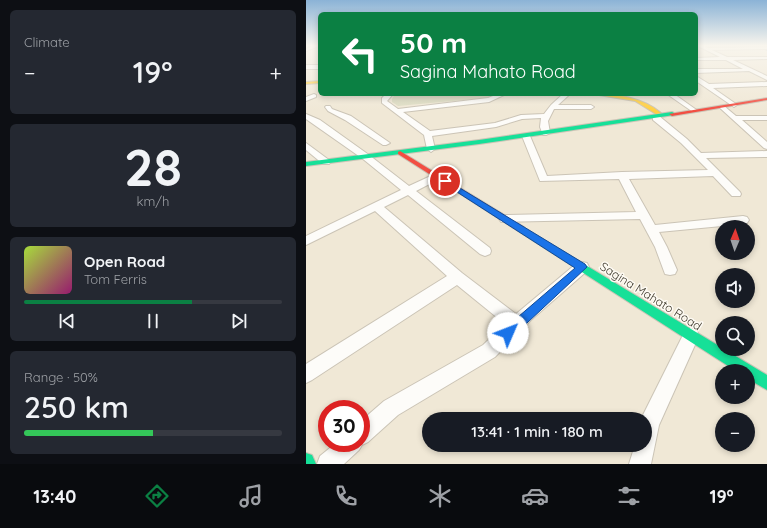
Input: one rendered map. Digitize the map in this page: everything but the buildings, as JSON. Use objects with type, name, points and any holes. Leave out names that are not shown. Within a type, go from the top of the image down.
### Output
[{"type":"street","points":[[745,68],[767,78]]},
{"type":"street","points":[[698,71],[767,70]]},
{"type":"street","points":[[698,79],[734,105]]},
{"type":"street","points":[[306,83],[318,82]]},
{"type":"street","points":[[707,86],[767,84]]},
{"type":"street","points":[[306,99],[314,96]]},
{"type":"street","points":[[388,96],[384,101],[428,134],[431,149]]},
{"type":"street","points":[[396,111],[488,100],[498,96]]},
{"type":"street","points":[[546,133],[543,127],[544,116],[565,96]]},
{"type":"street","points":[[621,96],[634,97],[648,104],[657,115],[736,194]]},
{"type":"street","points":[[673,96],[694,111]]},
{"type":"street","points":[[306,164],[526,136],[657,115],[673,115],[767,99]]},
{"type":"street","points":[[553,107],[591,107]]},
{"type":"street","points":[[722,107],[767,146]]},
{"type":"street","points":[[324,113],[366,157],[485,251]]},
{"type":"street","points":[[307,119],[324,113],[348,118],[386,142]]},
{"type":"street","points":[[428,134],[496,125],[521,116],[544,116]]},
{"type":"street","points":[[735,118],[767,118]]},
{"type":"street","points":[[526,136],[543,179],[716,173]]},
{"type":"street","points":[[306,146],[326,162]]},
{"type":"street","name":"Sagina Mahato Road","points":[[400,153],[767,383]]},
{"type":"street","points":[[699,156],[725,154],[767,154]]},
{"type":"street","points":[[306,241],[438,176]]},
{"type":"street","points":[[622,176],[652,229],[670,270]]},
{"type":"street","points":[[376,206],[457,277],[517,324]]},
{"type":"street","points":[[505,219],[643,214]]},
{"type":"street","points":[[652,229],[715,223]]},
{"type":"street","points":[[370,427],[392,408],[489,351],[517,324],[582,267]]},
{"type":"street","points":[[306,374],[369,332],[412,308],[457,277]]},
{"type":"street","points":[[652,418],[691,336]]},
{"type":"street","points":[[328,464],[342,452]]},
{"type":"street","points":[[640,464],[643,452]]},
{"type":"green space","points":[[394,96],[491,96],[486,98],[398,106],[392,102]]},
{"type":"traffic: fast","points":[[306,164],[479,142],[672,114]]},
{"type":"traffic: fast","points":[[521,229],[767,383]]},
{"type":"traffic: slow","points":[[306,83],[318,82]]},
{"type":"traffic: slow","points":[[609,96],[636,100],[658,113]]},
{"type":"traffic: jam","points":[[672,114],[767,99]]},
{"type":"traffic: jam","points":[[400,153],[521,229]]},
{"type":"route","points":[[445,181],[582,267],[526,315],[508,333]]}]
